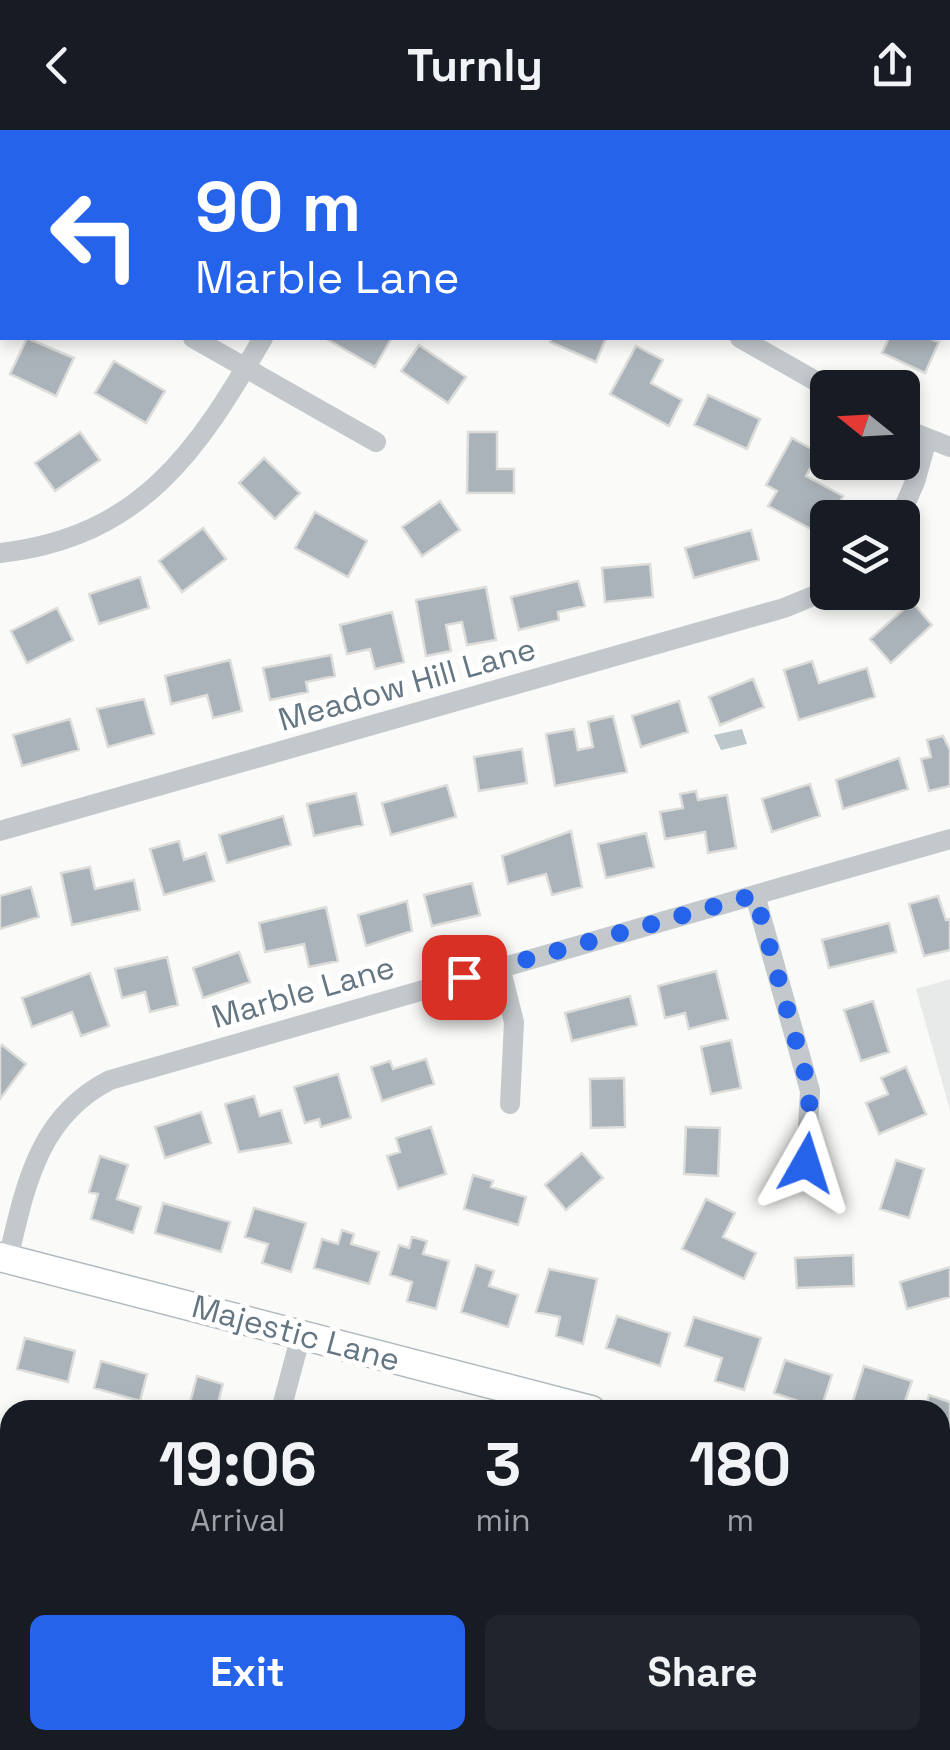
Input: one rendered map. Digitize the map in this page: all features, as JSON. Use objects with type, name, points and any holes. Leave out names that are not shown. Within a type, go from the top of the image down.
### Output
[{"type":"street","points":[[196,340],[376,442]]},
{"type":"street","points":[[0,553],[76,534],[142,498],[184,461],[206,433],[262,340]]},
{"type":"street","points":[[744,340],[810,378]]},
{"type":"street","points":[[920,436],[950,447]]},
{"type":"street","points":[[908,500],[927,439]]},
{"type":"street","name":"Meadow Hill Lane","points":[[0,831],[784,608],[810,597]]},
{"type":"street","name":"Marble Lane","points":[[4,1258],[36,1155],[61,1116],[95,1087],[950,839]]},
{"type":"street","points":[[755,895],[810,1091],[806,1163]]},
{"type":"street","points":[[500,967],[514,1022],[510,1104]]},
{"type":"street","name":"Majestic Lane","points":[[4,1258],[545,1400]]},
{"type":"street","points":[[284,1400],[301,1334]]},
{"type":"shaded area","points":[[742,729],[747,744],[721,750],[714,735]]},
{"type":"shaded area","points":[[950,979],[950,1110],[916,989]]},
{"type":"building","points":[[26,340],[74,358],[56,396],[10,374]]},
{"type":"building","points":[[328,340],[390,340],[375,367]]},
{"type":"building","points":[[551,340],[605,340],[596,362]]},
{"type":"building","points":[[888,340],[939,342],[925,373],[882,353]]},
{"type":"building","points":[[419,345],[466,377],[448,403],[401,371]]},
{"type":"building","points":[[636,346],[663,360],[651,383],[682,400],[669,426],[610,394]]},
{"type":"building","points":[[114,361],[165,391],[146,423],[95,393]]},
{"type":"building","points":[[708,395],[760,419],[747,449],[694,425]]},
{"type":"building","points":[[80,432],[100,460],[55,491],[35,463]]},
{"type":"building","points":[[468,432],[497,432],[497,469],[514,469],[514,493],[467,493]]},
{"type":"building","points":[[792,438],[810,448],[806,476],[843,496],[841,500],[810,500],[810,529],[768,506],[777,491],[766,485]]},
{"type":"building","points":[[264,458],[300,493],[275,519],[239,483]]},
{"type":"building","points":[[440,501],[460,530],[422,556],[402,527]]},
{"type":"building","points":[[315,512],[367,541],[348,577],[295,548]]},
{"type":"building","points":[[203,528],[226,559],[182,592],[159,561]]},
{"type":"building","points":[[751,530],[759,560],[694,578],[685,548]]},
{"type":"building","points":[[650,564],[653,597],[605,602],[602,568]]},
{"type":"building","points":[[140,577],[149,608],[99,624],[89,594]]},
{"type":"building","points":[[578,581],[585,606],[558,612],[559,620],[519,630],[511,597]]},
{"type":"building","points":[[486,587],[496,640],[467,645],[462,622],[446,625],[451,651],[426,656],[416,600]]},
{"type":"building","points":[[57,608],[73,640],[27,663],[11,631]]},
{"type":"building","points":[[903,610],[919,610],[932,625],[891,663],[870,639]]},
{"type":"building","points":[[392,612],[404,662],[375,669],[370,649],[347,654],[340,625]]},
{"type":"building","points":[[331,655],[335,676],[306,682],[308,692],[270,700],[263,668]]},
{"type":"building","points":[[230,660],[242,711],[213,718],[207,695],[171,704],[165,676]]},
{"type":"building","points":[[812,661],[819,683],[867,668],[875,697],[799,720],[784,670]]},
{"type":"building","points":[[753,679],[764,707],[720,725],[709,697]]},
{"type":"building","points":[[144,699],[154,734],[108,747],[97,709]]},
{"type":"building","points":[[679,701],[688,732],[641,747],[632,716]]},
{"type":"building","points":[[613,716],[627,772],[555,786],[546,734],[574,729],[578,750],[593,747],[588,722]]},
{"type":"building","points":[[70,719],[79,750],[22,766],[13,735]]},
{"type":"building","points":[[943,736],[950,750],[950,786],[929,791],[921,759],[931,757],[927,740]]},
{"type":"building","points":[[522,749],[527,783],[479,791],[474,757]]},
{"type":"building","points":[[899,758],[908,789],[843,809],[836,780]]},
{"type":"building","points":[[810,784],[820,816],[772,832],[762,799]]},
{"type":"building","points":[[447,785],[456,817],[391,835],[382,803]]},
{"type":"building","points":[[696,791],[698,800],[727,795],[736,848],[708,853],[705,832],[665,839],[660,812],[683,808],[680,794]]},
{"type":"building","points":[[356,793],[363,825],[314,836],[307,804]]},
{"type":"building","points":[[283,816],[291,845],[227,863],[219,835]]},
{"type":"building","points":[[571,831],[582,887],[552,895],[546,874],[508,884],[502,856]]},
{"type":"building","points":[[646,833],[654,867],[606,878],[598,844]]},
{"type":"building","points":[[179,841],[184,860],[206,853],[214,881],[164,895],[150,849]]},
{"type":"building","points":[[90,867],[95,889],[134,880],[140,910],[72,925],[61,873]]},
{"type":"building","points":[[472,883],[480,915],[432,926],[424,895]]},
{"type":"building","points":[[31,887],[39,917],[0,929],[0,896]]},
{"type":"building","points":[[938,896],[946,920],[950,919],[950,950],[924,956],[909,904]]},
{"type":"building","points":[[407,901],[412,931],[366,946],[358,915]]},
{"type":"building","points":[[326,907],[338,961],[309,967],[304,944],[265,952],[259,923]]},
{"type":"building","points":[[889,923],[896,952],[829,968],[822,940]]},
{"type":"building","points":[[239,952],[250,982],[203,998],[193,968]]},
{"type":"building","points":[[167,957],[178,1005],[150,1012],[145,992],[122,998],[115,969]]},
{"type":"building","points":[[716,971],[728,1019],[689,1029],[685,1013],[665,1018],[658,986]]},
{"type":"building","points":[[90,973],[109,1026],[81,1036],[72,1012],[32,1027],[22,998]]},
{"type":"building","points":[[630,996],[637,1025],[572,1041],[565,1013]]},
{"type":"building","points":[[873,1001],[889,1052],[861,1061],[844,1010]]},
{"type":"building","points":[[731,1040],[741,1088],[711,1094],[701,1047]]},
{"type":"building","points":[[2,1045],[26,1064],[0,1099],[0,1048]]},
{"type":"building","points":[[426,1059],[434,1084],[382,1101],[371,1067],[390,1061],[393,1069]]},
{"type":"building","points":[[906,1067],[926,1114],[879,1134],[866,1103],[888,1094],[881,1078]]},
{"type":"building","points":[[338,1074],[351,1118],[321,1127],[319,1119],[305,1123],[294,1087]]},
{"type":"building","points":[[624,1078],[625,1127],[591,1128],[590,1079]]},
{"type":"building","points":[[254,1096],[260,1116],[281,1110],[291,1143],[239,1152],[225,1104]]},
{"type":"building","points":[[201,1112],[211,1143],[165,1158],[155,1127]]},
{"type":"building","points":[[431,1127],[446,1174],[398,1189],[387,1156],[400,1152],[396,1138]]},
{"type":"building","points":[[686,1127],[720,1128],[718,1176],[684,1174]]},
{"type":"building","points":[[582,1153],[603,1178],[566,1210],[545,1185]]},
{"type":"building","points":[[100,1156],[128,1165],[117,1199],[141,1207],[133,1233],[91,1219],[98,1194],[89,1192]]},
{"type":"building","points":[[896,1160],[924,1169],[909,1218],[880,1209]]},
{"type":"building","points":[[473,1175],[493,1181],[491,1187],[526,1197],[518,1225],[464,1209]]},
{"type":"building","points":[[706,1199],[735,1213],[723,1237],[756,1253],[744,1279],[682,1249]]},
{"type":"building","points":[[163,1203],[230,1222],[221,1252],[155,1233]]},
{"type":"building","points":[[254,1208],[306,1223],[291,1272],[262,1263],[268,1244],[245,1237]]},
{"type":"building","points":[[342,1230],[354,1234],[351,1244],[379,1252],[369,1284],[314,1268],[322,1239],[338,1244]]},
{"type":"building","points":[[412,1237],[427,1241],[423,1254],[449,1261],[436,1309],[407,1301],[412,1282],[390,1275],[399,1245],[409,1248]]},
{"type":"building","points":[[853,1255],[854,1286],[797,1288],[795,1258]]},
{"type":"building","points":[[476,1265],[494,1271],[489,1286],[518,1295],[508,1327],[461,1312]]},
{"type":"building","points":[[950,1267],[950,1297],[907,1309],[900,1282]]},
{"type":"building","points":[[549,1269],[597,1279],[583,1344],[556,1336],[560,1317],[536,1312]]},
{"type":"building","points":[[617,1316],[670,1333],[660,1366],[606,1348]]},
{"type":"building","points":[[694,1317],[761,1338],[744,1390],[715,1381],[722,1358],[685,1346]]},
{"type":"building","points":[[25,1338],[75,1351],[68,1382],[17,1369]]},
{"type":"building","points":[[785,1360],[832,1375],[824,1400],[795,1400],[774,1393]]},
{"type":"building","points":[[101,1361],[147,1374],[140,1400],[94,1388]]},
{"type":"building","points":[[864,1366],[912,1381],[905,1400],[853,1400]]},
{"type":"building","points":[[197,1376],[223,1384],[219,1400],[191,1400]]},
{"type":"route","points":[[464,977],[755,895],[810,1091],[806,1163]]}]
